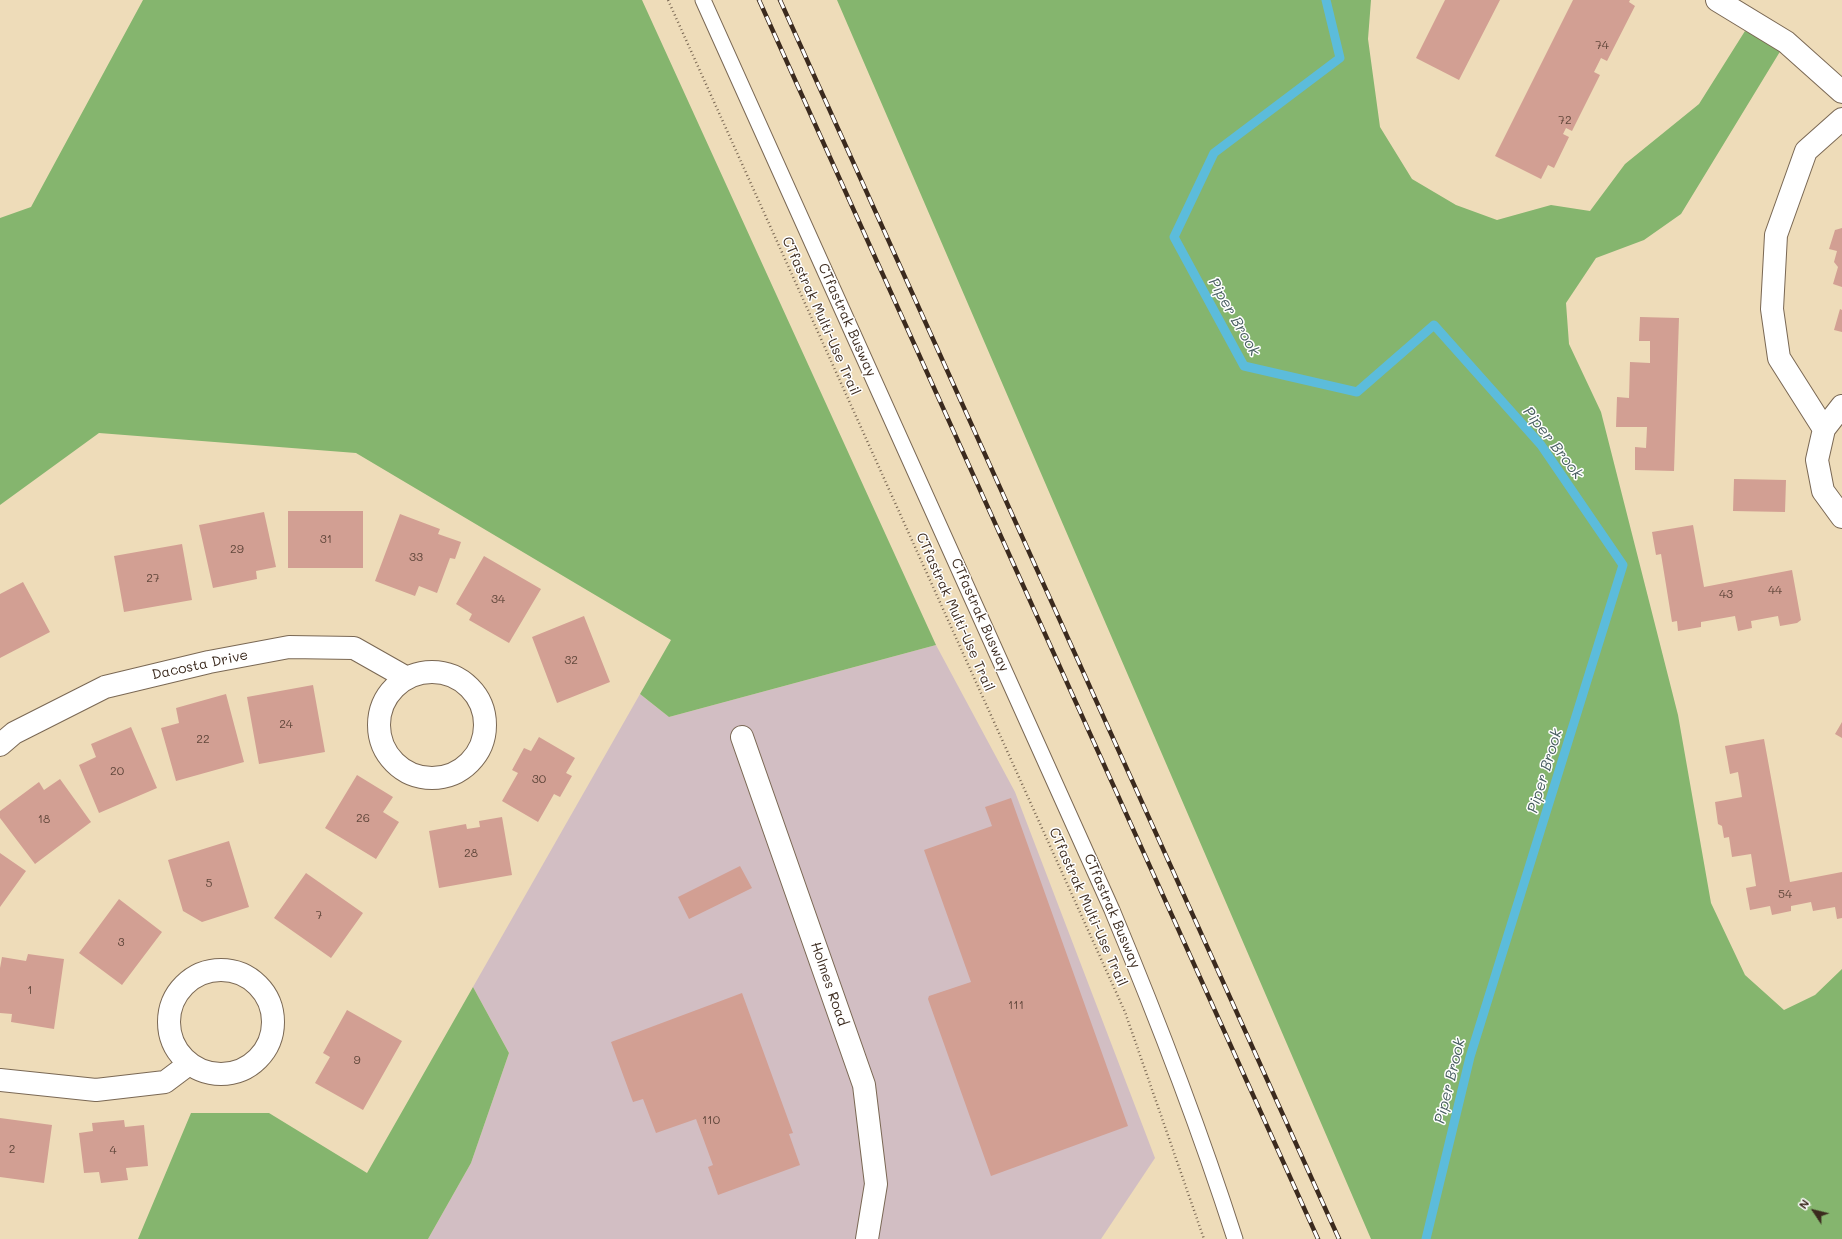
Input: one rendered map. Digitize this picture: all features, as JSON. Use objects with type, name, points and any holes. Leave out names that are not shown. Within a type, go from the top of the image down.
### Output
[{"type":"street","points":[[1717,0],[1786,42],[1842,92]]},
{"type":"street","points":[[1824,429],[1779,358],[1772,309],[1776,235],[1806,151],[1842,119]]},
{"type":"street","points":[[1842,406],[1824,429],[1817,460],[1823,491],[1842,517]]},
{"type":"street","name":"Dacosta Drive","points":[[0,745],[14,733],[105,687],[209,662],[289,647],[354,648],[407,678]]},
{"type":"street","points":[[423,673],[440,673],[457,678],[470,688],[480,702],[485,719],[484,736],[478,752],[468,765],[452,774],[435,778],[417,776],[401,768],[388,755],[381,739],[379,721],[384,704],[390,694],[407,678],[423,673]]},
{"type":"street","name":"Holmes Road","points":[[742,737],[864,1085],[876,1184],[867,1239]]},
{"type":"street","points":[[212,970],[230,970],[246,975],[260,986],[269,1001],[273,1018],[272,1034],[265,1050],[253,1063],[238,1071],[221,1074],[204,1072],[189,1064],[177,1051],[170,1035],[168,1018],[173,1001],[182,986],[196,976],[212,970]]},
{"type":"street","points":[[0,1080],[96,1090],[165,1082],[189,1064]]},
{"type":"lane","name":"CTfastrak Busway","points":[[703,0],[1109,903],[1172,1059],[1201,1136],[1235,1239]]},
{"type":"path","name":"CTfastrak Multi-Use Trail","points":[[668,0],[1125,1012],[1204,1239]]},
{"type":"shaded area","points":[[936,645],[1015,792],[1155,1158],[1101,1239],[428,1239],[471,1163],[509,1053],[473,987],[640,694],[669,717]]},
{"type":"green space","points":[[143,0],[642,0],[936,645],[669,717],[640,694],[671,640],[356,453],[99,433],[0,505],[0,218],[31,207]]},
{"type":"green space","points":[[837,0],[1371,0],[1368,39],[1380,127],[1412,179],[1456,205],[1497,220],[1551,205],[1590,211],[1625,164],[1699,104],[1745,31],[1784,45],[1681,214],[1644,240],[1596,258],[1566,303],[1569,344],[1601,412],[1678,715],[1711,903],[1745,975],[1784,1010],[1815,995],[1842,969],[1842,1239],[1371,1239]]},
{"type":"green space","points":[[473,987],[509,1053],[471,1163],[428,1239],[138,1239],[191,1113],[269,1113],[367,1173]]},
{"type":"building","points":[[1445,0],[1500,0],[1459,80],[1416,58]]},
{"type":"building","points":[[1573,0],[1630,0],[1629,2],[1635,6],[1607,61],[1601,58],[1594,72],[1600,75],[1572,131],[1566,128],[1563,134],[1569,137],[1554,168],[1548,165],[1541,179],[1495,156]]},
{"type":"building","points":[[1842,228],[1842,287],[1833,284],[1838,267],[1834,262],[1837,251],[1829,249],[1835,230]]},
{"type":"building","points":[[1840,309],[1842,310],[1842,332],[1834,330]]},
{"type":"building","points":[[1640,317],[1679,318],[1674,471],[1635,470],[1635,447],[1646,448],[1647,427],[1616,427],[1617,397],[1629,398],[1630,362],[1650,363],[1650,341],[1639,341]]},
{"type":"building","points":[[1734,479],[1786,480],[1785,512],[1733,511]]},
{"type":"building","points":[[288,511],[363,511],[363,568],[288,568]]},
{"type":"building","points":[[264,512],[276,567],[256,571],[257,579],[213,588],[199,525]]},
{"type":"building","points":[[400,514],[440,529],[438,534],[461,542],[455,559],[450,558],[437,593],[419,586],[415,596],[375,581]]},
{"type":"building","points":[[1693,525],[1704,587],[1792,570],[1801,620],[1797,623],[1780,626],[1778,616],[1751,621],[1752,628],[1738,631],[1735,616],[1701,622],[1701,627],[1678,631],[1677,621],[1672,622],[1661,554],[1656,555],[1652,532]]},
{"type":"building","points":[[182,544],[192,600],[124,612],[114,556]]},
{"type":"building","points":[[484,556],[541,589],[509,643],[469,620],[472,614],[456,604]]},
{"type":"building","points":[[23,582],[50,632],[0,658],[0,594]]},
{"type":"building","points":[[584,616],[610,682],[557,703],[532,637]]},
{"type":"building","points":[[313,685],[325,752],[259,764],[247,697]]},
{"type":"building","points":[[226,694],[244,762],[176,781],[161,728],[179,723],[176,708]]},
{"type":"building","points":[[1842,722],[1842,738],[1835,734]]},
{"type":"building","points":[[131,727],[157,788],[99,813],[79,765],[96,757],[91,744]]},
{"type":"building","points":[[539,737],[575,758],[566,773],[572,776],[560,797],[554,794],[538,822],[502,801],[518,773],[512,770],[524,748],[531,751]]},
{"type":"building","points":[[1764,739],[1790,882],[1842,872],[1842,918],[1837,919],[1835,907],[1813,911],[1811,902],[1791,906],[1791,911],[1772,915],[1770,906],[1750,910],[1746,888],[1756,886],[1751,854],[1732,857],[1729,837],[1724,838],[1722,826],[1718,824],[1715,802],[1742,797],[1738,772],[1730,774],[1725,746]]},
{"type":"building","points":[[357,775],[393,797],[383,812],[399,822],[376,859],[325,828]]},
{"type":"building","points":[[60,779],[91,822],[35,864],[0,818],[0,811],[39,782],[44,790]]},
{"type":"building","points":[[1011,798],[1128,1126],[991,1176],[928,999],[929,996],[971,982],[924,850],[992,826],[985,807]]},
{"type":"building","points":[[502,817],[512,875],[439,888],[429,831],[466,824],[467,829],[480,827],[479,821]]},
{"type":"building","points":[[229,841],[249,907],[202,922],[183,911],[168,860]]},
{"type":"building","points":[[0,853],[26,871],[0,907]]},
{"type":"building","points":[[740,866],[752,888],[689,919],[678,897]]},
{"type":"building","points":[[306,873],[363,913],[331,958],[274,918]]},
{"type":"building","points":[[119,899],[162,932],[122,985],[79,953]]},
{"type":"building","points":[[28,954],[64,959],[54,1029],[11,1022],[12,1014],[0,1013],[0,968],[2,957],[26,961]]},
{"type":"building","points":[[742,993],[793,1133],[789,1134],[800,1165],[718,1195],[708,1167],[713,1165],[696,1119],[656,1133],[643,1099],[633,1102],[611,1042]]},
{"type":"building","points":[[347,1010],[402,1041],[363,1110],[315,1083],[330,1057],[323,1053]]},
{"type":"building","points":[[0,1118],[52,1125],[44,1183],[0,1177]]},
{"type":"building","points":[[124,1120],[125,1127],[144,1125],[148,1166],[126,1168],[128,1180],[101,1183],[99,1172],[84,1173],[79,1133],[93,1131],[92,1123]]},
{"type":"waterway","name":"Piper Brook","points":[[1326,0],[1340,58],[1214,153],[1174,237],[1244,366],[1357,392],[1434,325],[1541,445],[1623,565],[1470,1057],[1426,1239]]},
{"type":"railway","points":[[759,0],[1318,1239]]},
{"type":"railway","points":[[780,0],[1339,1239]]}]
